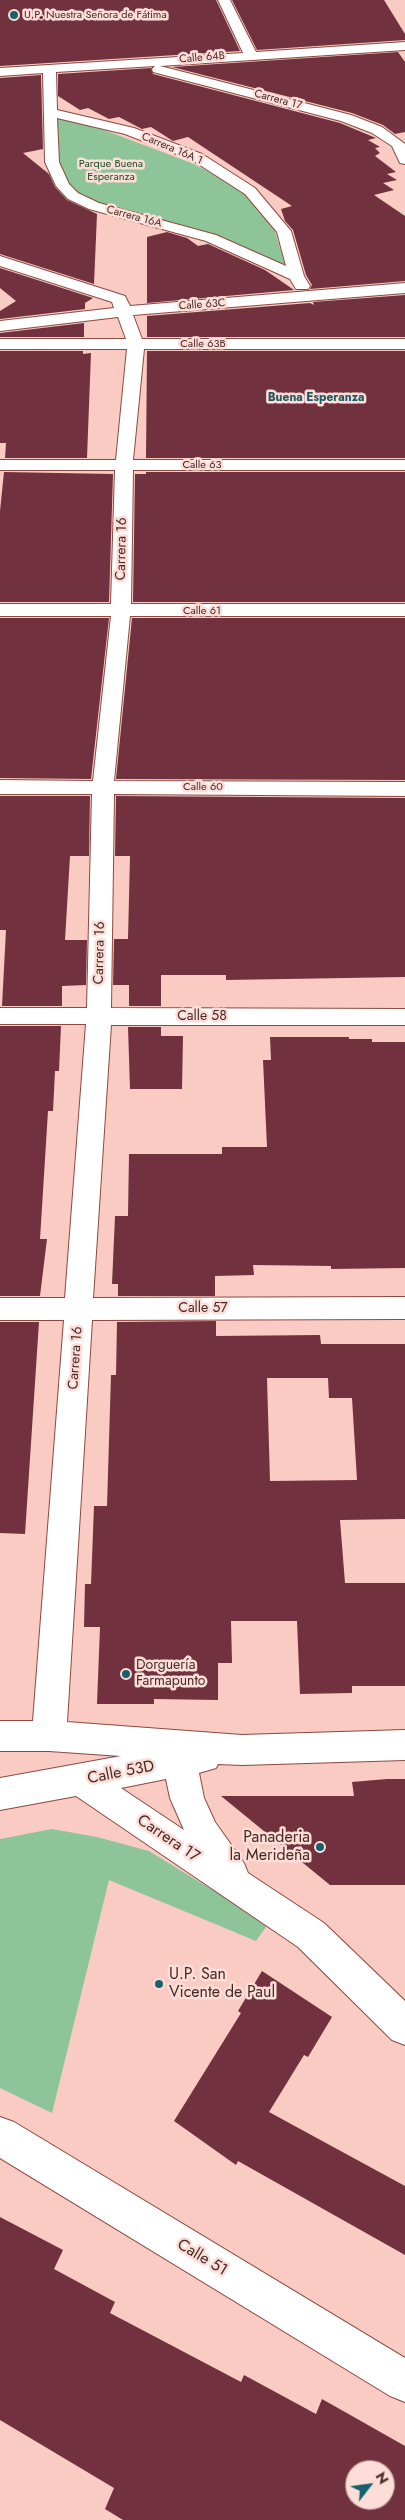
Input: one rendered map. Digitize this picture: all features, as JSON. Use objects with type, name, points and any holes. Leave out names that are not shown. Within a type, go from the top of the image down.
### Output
[{"type":"street","points":[[224,0],[251,55]]},
{"type":"street","name":"Calle 64B","points":[[0,72],[401,47]]},
{"type":"street","name":"Carrera 17","points":[[137,64],[346,118],[377,130],[398,144],[405,160]]},
{"type":"street","name":"Carrera 16A","points":[[49,69],[52,162],[63,186],[73,196],[94,206],[211,238],[296,276]]},
{"type":"street","name":"Carrera 16A 1","points":[[49,112],[129,131],[188,154],[250,191],[284,231],[296,276]]},
{"type":"street","name":"Carrera 16","points":[[0,261],[119,299],[136,344],[124,465],[121,611],[103,787],[99,1017],[49,1736]]},
{"type":"street","points":[[296,276],[308,297]]},
{"type":"street","name":"Calle 63C","points":[[0,326],[125,311],[405,288]]},
{"type":"street","name":"Calle 63B","points":[[0,344],[405,344]]},
{"type":"street","name":"Calle 63","points":[[0,465],[405,465]]},
{"type":"street","name":"Calle 61","points":[[0,610],[405,610]]},
{"type":"street","name":"Calle 60","points":[[0,787],[405,789]]},
{"type":"street","name":"Calle 58","points":[[0,1016],[405,1017]]},
{"type":"street","name":"Calle 57","points":[[0,1309],[405,1308]]},
{"type":"street","name":"Calle 53D","points":[[0,1736],[49,1736],[242,1750],[405,1745]]},
{"type":"street","name":"Calle 53D","points":[[0,1794],[82,1781],[242,1750]]},
{"type":"street","name":"Carrera 17","points":[[179,1761],[188,1798],[203,1834],[225,1868],[254,1898]]},
{"type":"street","name":"Carrera 17","points":[[82,1781],[254,1898],[312,1935],[405,2028]]},
{"type":"street","name":"Calle 51","points":[[0,2136],[405,2381]]},
{"type":"green space","name":"Parque Buena Esperanza","points":[[55,115],[104,130],[194,164],[238,187],[271,218],[285,265],[196,229],[101,204],[81,195],[70,184],[56,160]]},
{"type":"green space","points":[[52,1829],[97,1837],[149,1851],[268,1924],[256,1941],[109,1880],[52,2113],[0,2088],[0,1839]]},
{"type":"building","points":[[0,0],[216,0],[240,51],[0,66]]},
{"type":"building","points":[[232,0],[384,0],[405,34],[405,40],[257,50]]},
{"type":"building","points":[[398,52],[405,62],[405,132],[395,134],[383,125],[352,113],[172,67]]},
{"type":"building","points":[[151,68],[153,74],[340,123],[376,138],[368,140],[380,147],[375,148],[380,153],[375,156],[396,172],[387,174],[397,180],[383,183],[394,190],[374,195],[405,216],[405,281],[310,289],[312,285],[306,275],[293,230],[285,221],[281,209],[292,206],[188,137],[173,141],[151,127],[142,129],[119,117],[109,119],[88,108],[80,110],[58,96],[58,74]]},
{"type":"building","points":[[41,75],[43,149],[23,153],[49,174],[55,187],[67,200],[97,214],[94,284],[0,254],[0,78]]},
{"type":"building","points":[[167,232],[187,238],[198,246],[208,244],[265,270],[294,290],[147,303],[147,237]]},
{"type":"building","points":[[0,268],[93,298],[85,303],[85,309],[0,319],[0,311],[16,301],[0,288]]},
{"type":"building","points":[[405,295],[405,337],[147,337],[147,316],[310,303],[314,305],[313,302]]},
{"type":"building","points":[[84,323],[84,337],[0,337],[0,333]]},
{"type":"building","points":[[0,351],[83,351],[83,354],[91,353],[87,458],[5,458],[6,443],[0,443]]},
{"type":"building","points":[[147,351],[405,351],[405,458],[146,458]]},
{"type":"building","points":[[4,472],[113,474],[109,602],[0,602],[0,511]]},
{"type":"building","points":[[146,472],[405,472],[405,602],[133,602],[135,474],[146,474]]},
{"type":"building","points":[[0,618],[109,618],[91,779],[0,778]]},
{"type":"building","points":[[132,618],[405,618],[405,780],[116,779]]},
{"type":"building","points":[[0,796],[90,796],[89,856],[70,856],[65,940],[87,940],[86,985],[62,986],[62,1006],[2,1006],[6,930],[0,930]]},
{"type":"building","points":[[116,796],[405,798],[405,977],[226,980],[226,975],[161,975],[161,1006],[129,1006],[129,985],[113,985],[114,939],[128,939],[130,856],[115,856]]},
{"type":"building","points":[[0,1026],[61,1026],[59,1071],[55,1071],[53,1111],[48,1111],[40,1239],[47,1239],[40,1296],[0,1296]]},
{"type":"building","points":[[128,1027],[161,1027],[161,1036],[183,1036],[182,1089],[130,1089]]},
{"type":"building","points":[[270,1037],[349,1037],[349,1039],[372,1039],[372,1042],[405,1042],[405,1268],[331,1269],[331,1266],[253,1265],[254,1275],[215,1276],[215,1296],[118,1296],[118,1284],[112,1284],[115,1216],[128,1216],[129,1154],[222,1154],[222,1147],[267,1147],[263,1060],[271,1060]]},
{"type":"building","points":[[216,1321],[216,1336],[320,1335],[321,1344],[405,1344],[405,1519],[340,1520],[345,1583],[405,1583],[405,1686],[352,1686],[352,1693],[300,1694],[297,1621],[231,1621],[232,1663],[218,1663],[218,1700],[154,1699],[154,1704],[97,1704],[100,1627],[84,1627],[85,1584],[91,1584],[94,1506],[107,1506],[111,1375],[116,1375],[117,1322]],"holes":[[[267,1378],[328,1378],[329,1398],[352,1398],[357,1480],[270,1481]]]},
{"type":"building","points":[[0,1322],[39,1322],[25,1534],[0,1533]]},
{"type":"building","points":[[405,1779],[405,1885],[330,1885],[221,1796],[354,1796],[352,1782]]},
{"type":"building","points":[[262,1971],[332,2017],[308,2057],[304,2055],[269,2112],[405,2186],[405,2255],[238,2161],[236,2165],[174,2121],[241,2013],[238,2011]]},
{"type":"building","points":[[0,2217],[63,2250],[54,2269],[115,2302],[110,2313],[241,2382],[244,2375],[316,2414],[322,2399],[405,2446],[405,2520],[123,2520],[105,2509],[114,2488],[0,2420]]},
{"type":"place","name":"U.P. Nuestra Señora de Fátima","points":[[14,15]]},
{"type":"place","name":"Dorguería Farmapunto","points":[[126,1674]]},
{"type":"place","name":"Panaderia la Merideña","points":[[320,1847]]},
{"type":"place","name":"U.P. San Vicente de Paul","points":[[159,1984]]},
{"type":"district","name":"Buena Esperanza","points":[[316,398]]}]
